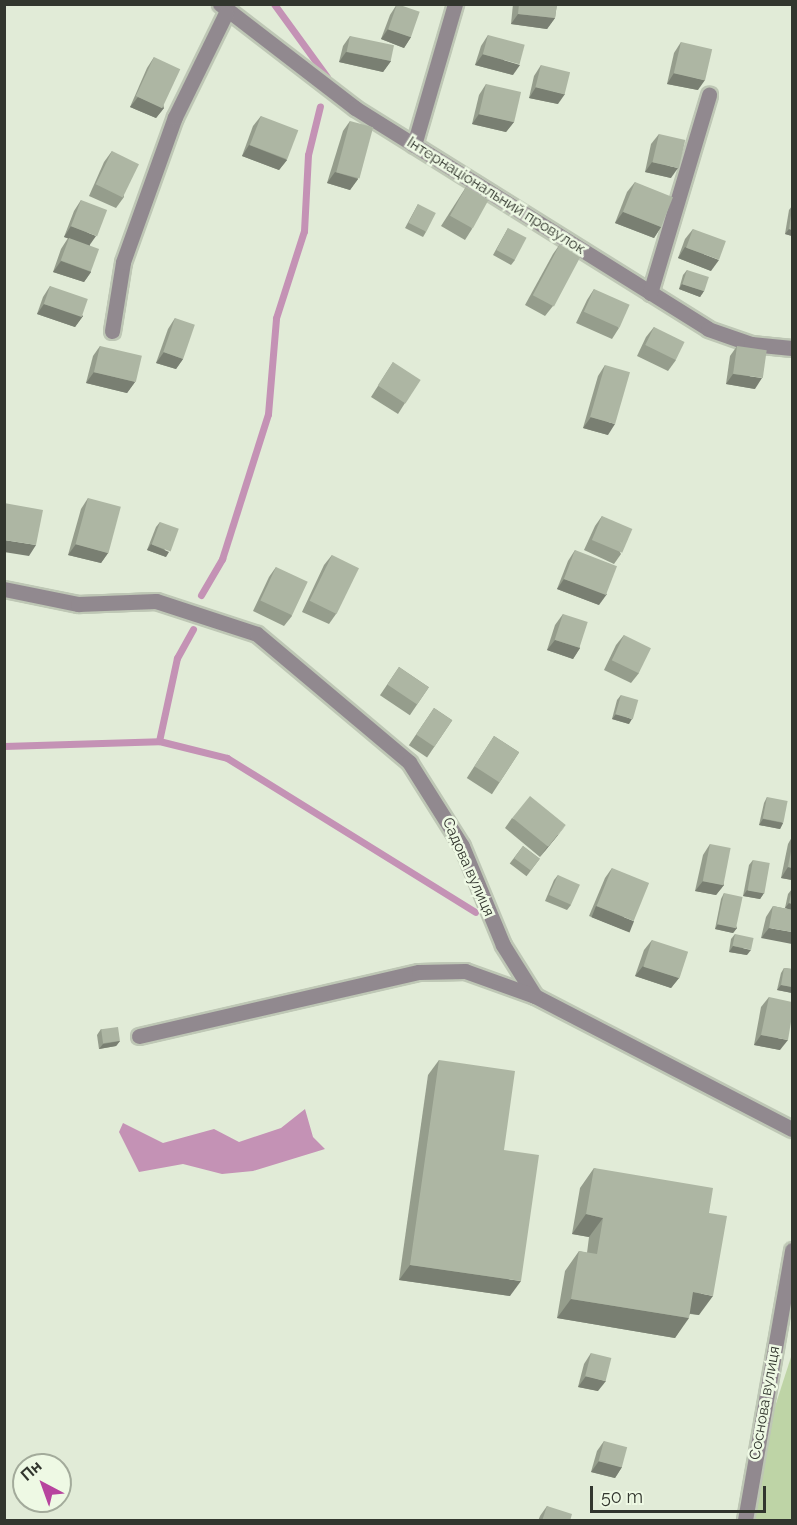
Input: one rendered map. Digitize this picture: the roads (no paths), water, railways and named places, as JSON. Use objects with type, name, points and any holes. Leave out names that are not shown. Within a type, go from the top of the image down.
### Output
[{"type":"street","points":[[414,145],[455,4]]},
{"type":"street","points":[[112,331],[123,262],[175,117],[223,9]]},
{"type":"street","name":"Інтернаціональний провулок","points":[[223,9],[414,145],[708,329],[751,344],[792,348]]},
{"type":"street","points":[[650,293],[709,95]]},
{"type":"street","name":"Садова вулиця","points":[[4,589],[78,604],[156,601],[248,630],[296,662],[409,762],[435,796],[503,945],[535,996]]},
{"type":"street","points":[[139,1036],[419,972],[465,971],[535,996],[792,1129]]},
{"type":"street","name":"Соснова вулиця","points":[[745,1521],[792,1250]]},
{"type":"waterway","points":[[274,4],[327,77]]},
{"type":"waterway","points":[[201,595],[222,559],[268,414],[276,318],[304,231],[308,155],[320,106]]},
{"type":"waterway","points":[[159,741],[177,658],[193,629]]},
{"type":"waterway","points":[[4,746],[159,741],[227,758],[475,912]]}]
